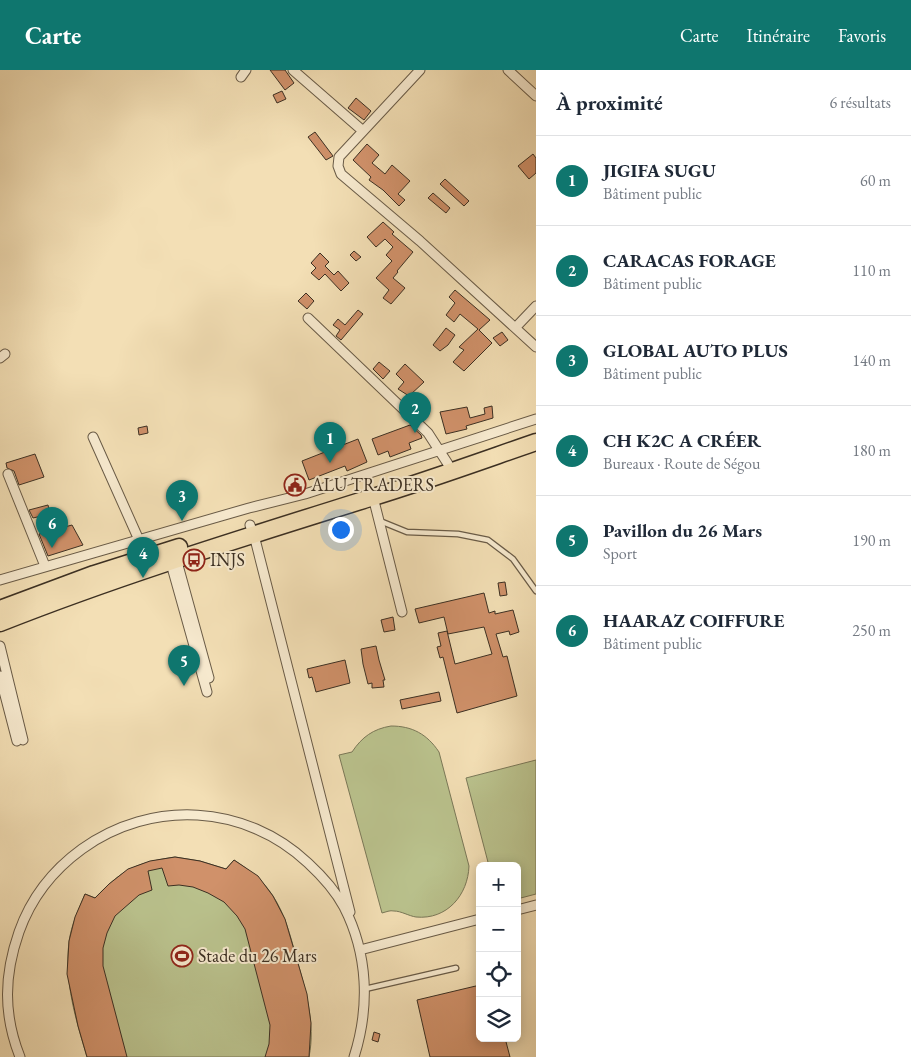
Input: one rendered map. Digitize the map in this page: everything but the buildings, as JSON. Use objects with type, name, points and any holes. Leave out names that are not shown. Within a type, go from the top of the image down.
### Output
[{"type":"highway","points":[[0,609],[85,577],[172,555],[252,530],[448,464],[536,432]]},
{"type":"highway","points":[[252,530],[373,497],[536,442]]},
{"type":"highway","points":[[0,623],[172,555]]},
{"type":"street","points":[[293,70],[363,131]]},
{"type":"street","points":[[420,70],[339,157],[338,166],[341,174],[420,241],[536,347]]},
{"type":"street","points":[[508,70],[536,96]]},
{"type":"street","points":[[516,328],[536,306]]},
{"type":"street","points":[[308,318],[428,433],[448,464]]},
{"type":"street","points":[[0,580],[249,508],[305,494],[536,419]]},
{"type":"street","points":[[93,436],[139,540]]},
{"type":"street","points":[[8,474],[45,566]]},
{"type":"street","points":[[373,497],[402,612]]},
{"type":"street","points":[[252,530],[356,938]]},
{"type":"street","points":[[172,555],[210,691]]},
{"type":"street","points":[[0,646],[21,742],[0,676]]},
{"type":"street","points":[[20,1057],[3,987],[24,918],[48,880],[61,866],[93,841],[120,827],[163,815],[203,816],[226,819],[250,826],[294,850],[330,886],[343,905],[360,950],[364,989],[363,1019],[354,1057]]},
{"type":"street","points":[[521,909],[536,905]]},
{"type":"street","points":[[360,950],[476,920]]},
{"type":"lane","points":[[379,521],[407,532],[458,534],[488,540],[513,559],[536,591]]},
{"type":"lane","points":[[364,989],[456,968]]},
{"type":"green space","points":[[391,726],[399,726],[418,732],[429,740],[439,752],[469,866],[465,887],[454,904],[446,910],[427,917],[416,917],[392,911],[382,913],[339,755],[352,752],[368,734]]},
{"type":"green space","points":[[536,760],[536,894],[521,898],[521,862],[488,862],[466,778]]},
{"type":"green space","name":"Stade du 26 Mars","points":[[175,857],[200,861],[226,869],[234,860],[260,880],[269,890],[281,910],[287,925],[306,993],[311,1032],[309,1057],[87,1057],[72,1001],[68,972],[69,942],[85,894],[95,898],[114,880],[130,869],[150,862]]},
{"type":"place","name":"CARACAS FORAGE","points":[[415,433]]},
{"type":"place","name":"JIGIFA SUGU","points":[[330,463]]},
{"type":"place","name":"ALU TRADERS","points":[[295,485]]},
{"type":"place","name":"GLOBAL AUTO PLUS","points":[[182,521]]},
{"type":"place","name":"HAARAZ COIFFURE","points":[[52,548]]},
{"type":"place","name":"INJS","points":[[194,560]]},
{"type":"place","name":"CH K2C A CRÉER","points":[[143,578]]},
{"type":"place","name":"Pavillon du 26 Mars","points":[[184,686]]},
{"type":"place","name":"Stade du 26 Mars","points":[[182,956]]}]
